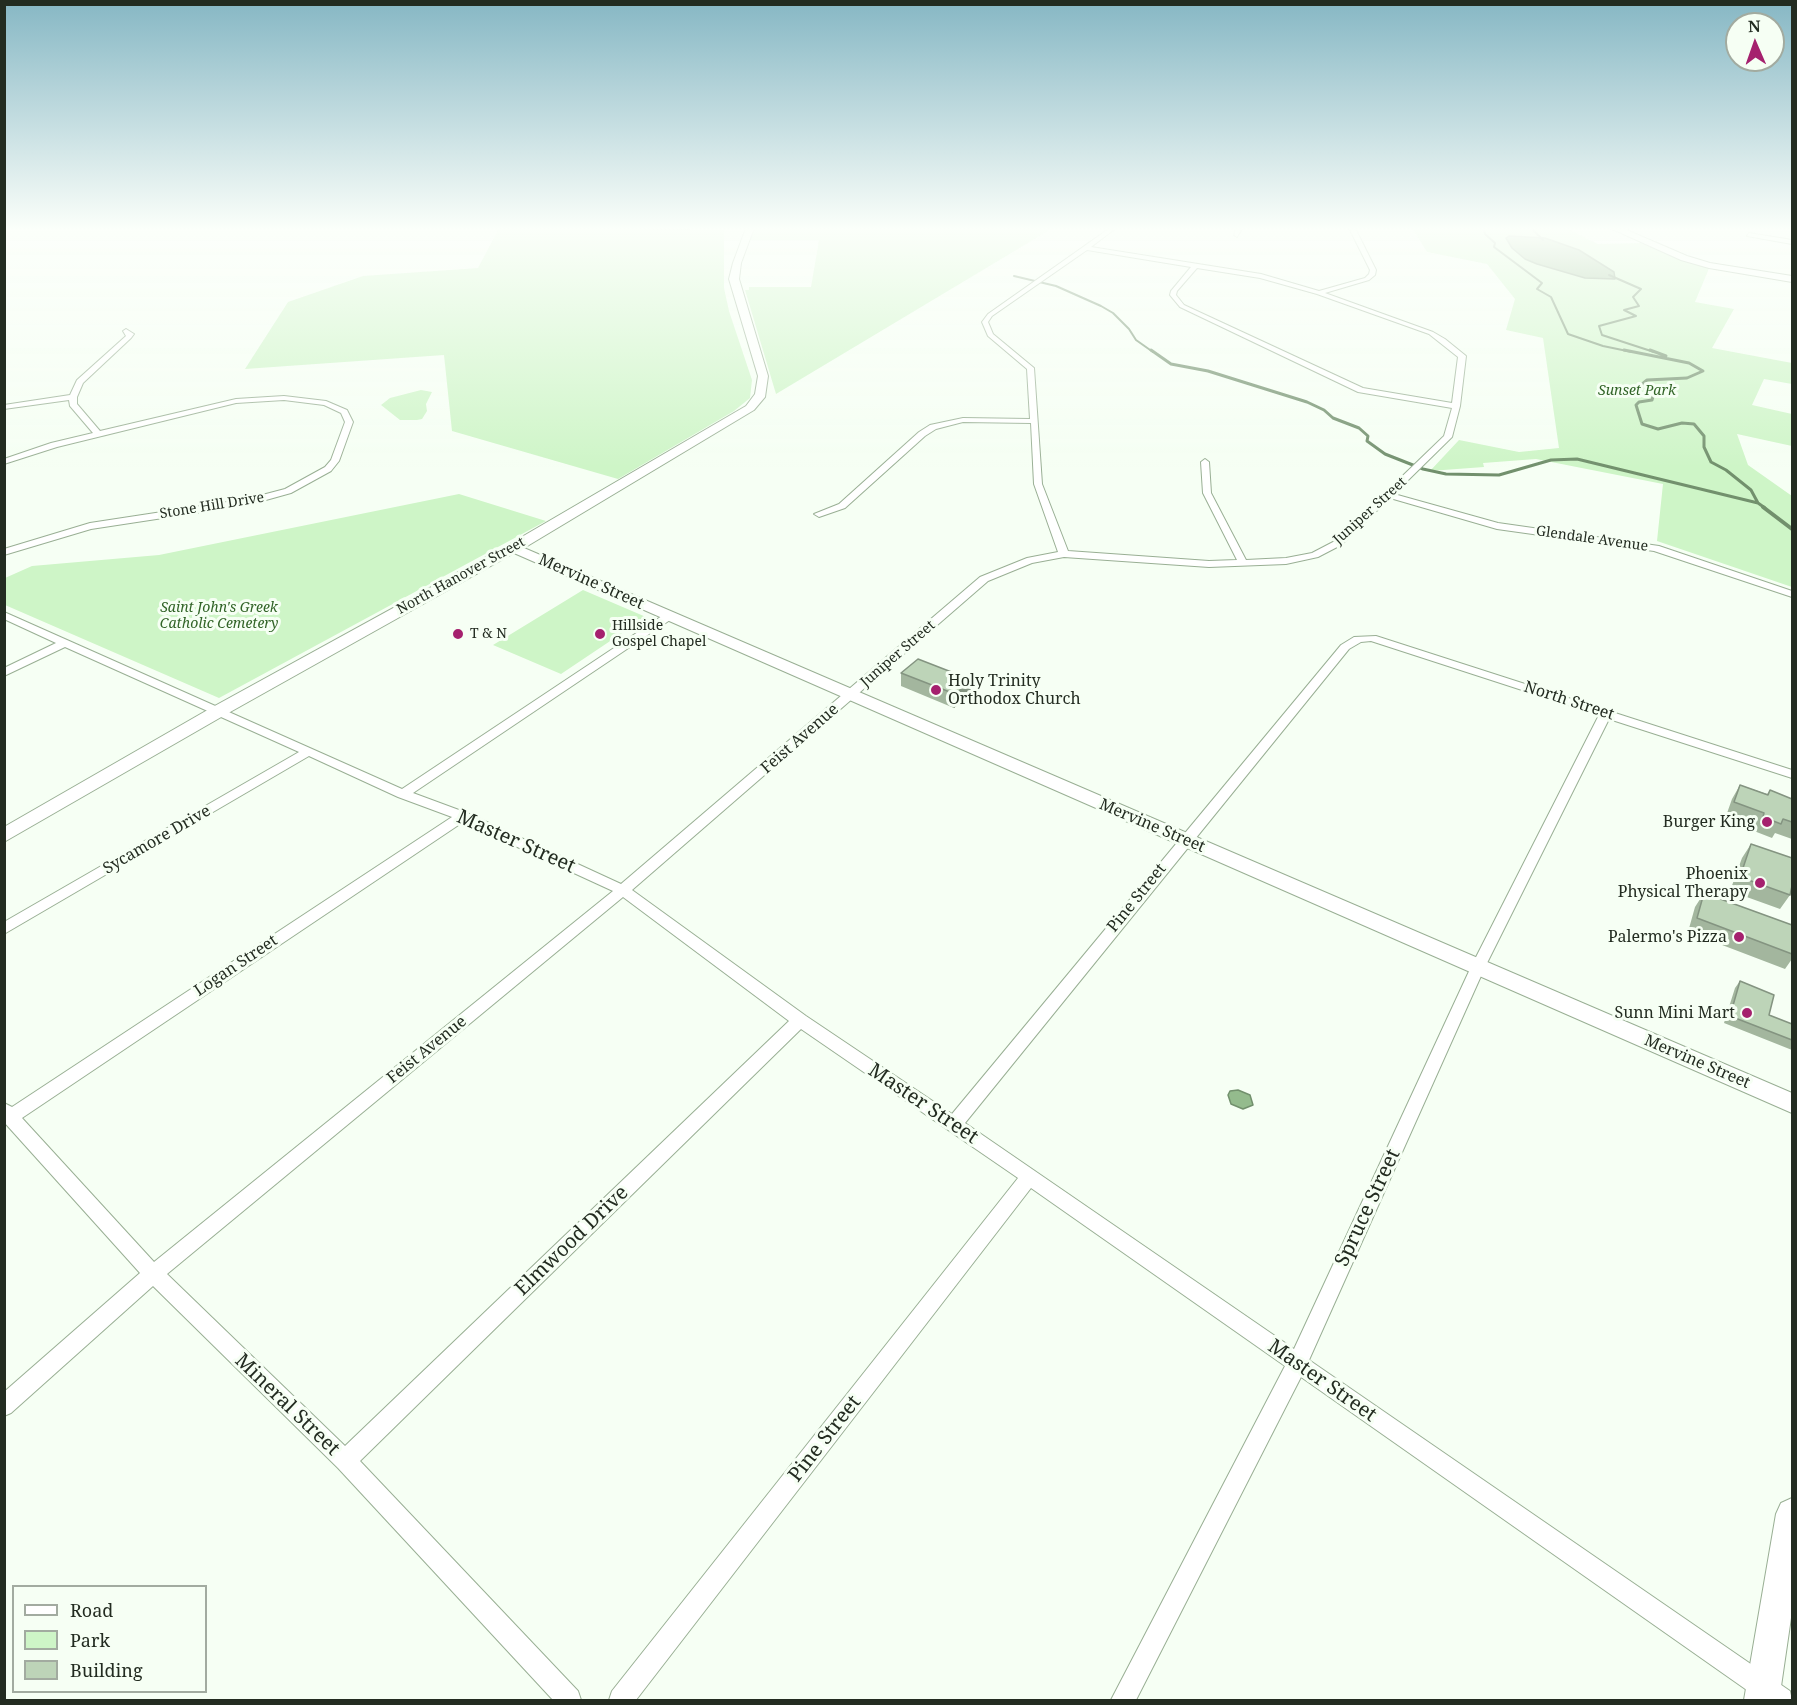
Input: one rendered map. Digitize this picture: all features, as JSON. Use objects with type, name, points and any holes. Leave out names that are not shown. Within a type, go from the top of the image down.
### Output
[{"type":"street","name":"North Hanover Street","points":[[4,836],[217,712],[513,548],[732,419],[758,401],[764,386],[763,376],[743,308]]},
{"type":"street","points":[[1001,308],[990,315],[985,322],[985,329],[1030,368],[1038,484],[1065,554]]},
{"type":"street","points":[[1185,308],[1361,390],[1456,406]]},
{"type":"street","name":"Juniper Street","points":[[851,696],[984,579],[1030,560],[1065,554],[1209,564],[1286,561],[1315,555],[1338,543],[1448,437],[1456,406],[1462,356],[1431,333],[1360,308]]},
{"type":"street","points":[[98,434],[73,404],[73,397],[80,382],[129,337],[131,334],[126,331]]},
{"type":"street","points":[[4,407],[73,397]]},
{"type":"street","name":"Stone Hill Drive","points":[[4,462],[54,445],[208,406],[270,398],[326,403],[344,412],[349,422],[335,461],[328,469],[288,491],[248,502],[90,526],[4,552]]},
{"type":"street","points":[[819,514],[842,506],[922,434],[933,427],[963,420],[1035,421]]},
{"type":"street","points":[[1205,462],[1208,494],[1244,563]]},
{"type":"street","name":"Glendale Avenue","points":[[1389,495],[1497,526],[1656,548],[1792,594]]},
{"type":"street","name":"Mervine Street","points":[[513,548],[1792,1103]]},
{"type":"street","name":"Master Street","points":[[4,615],[403,794],[462,816],[623,890],[800,1020],[954,1124],[1769,1697]]},
{"type":"street","points":[[403,794],[669,616]]},
{"type":"street","name":"North Street","points":[[1346,647],[1358,639],[1372,639],[1606,712],[1792,774]]},
{"type":"street","points":[[4,673],[66,642]]},
{"type":"street","name":"Pine Street","points":[[954,1124],[1185,840],[1346,647]]},
{"type":"street","name":"Feist Avenue","points":[[4,1406],[153,1274],[623,890],[851,696]]},
{"type":"street","name":"Spruce Street","points":[[1123,1701],[1297,1364],[1479,967],[1606,712]]},
{"type":"street","name":"Sycamore Drive","points":[[4,929],[309,751]]},
{"type":"street","name":"Logan Street","points":[[7,1114],[462,816]]},
{"type":"street","name":"Elmwood Drive","points":[[345,1461],[800,1020]]},
{"type":"street","name":"Mineral Street","points":[[7,1114],[153,1274],[345,1461],[569,1701]]},
{"type":"street","name":"Pine Street","points":[[621,1701],[1029,1177]]},
{"type":"street","points":[[1769,1697],[1792,1514]]},
{"type":"green space","points":[[284,308],[728,308],[752,380],[750,398],[734,411],[618,479],[452,431],[444,355],[245,369]]},
{"type":"green space","points":[[750,308],[920,308],[776,394]]},
{"type":"green space","name":"Sunset Park","points":[[1513,308],[1734,309],[1712,348],[1792,363],[1792,384],[1764,379],[1752,405],[1792,414],[1792,446],[1737,434],[1748,465],[1792,496],[1792,587],[1657,541],[1663,484],[1536,459],[1483,463],[1484,467],[1430,471],[1459,440],[1519,452],[1559,448],[1543,338],[1506,330]]},
{"type":"green space","points":[[421,390],[432,392],[426,404],[427,411],[422,419],[400,420],[381,405],[390,398]]},
{"type":"green space","name":"Saint John's Greek Catholic Cemetery","points":[[459,494],[546,521],[219,698],[5,605],[5,578],[32,566],[159,555]]},
{"type":"green space","points":[[583,590],[646,617],[561,674],[493,645]]},
{"type":"shaded area","points":[[1238,1090],[1250,1095],[1253,1105],[1243,1109],[1231,1104],[1228,1095],[1230,1091]]},
{"type":"building","points":[[918,659],[972,680],[955,694],[901,673]]},
{"type":"building","points":[[1740,785],[1768,795],[1770,790],[1792,799],[1792,822],[1783,819],[1781,824],[1763,817],[1764,813],[1734,802]]},
{"type":"building","points":[[1751,844],[1792,858],[1790,895],[1740,877]]},
{"type":"building","points":[[1704,893],[1792,925],[1792,954],[1697,918]]},
{"type":"building","points":[[1740,981],[1774,995],[1769,1015],[1792,1024],[1792,1040],[1730,1016]]},
{"type":"waterway","points":[[1104,308],[1113,313],[1129,329],[1136,340],[1153,352]]},
{"type":"waterway","points":[[1556,308],[1568,334],[1603,346],[1632,352]]},
{"type":"waterway","points":[[1633,308],[1624,310],[1636,316],[1599,326],[1602,335],[1654,352]]},
{"type":"waterway","points":[[1151,350],[1171,364],[1208,371],[1307,402],[1324,410],[1333,418],[1359,428],[1368,436],[1367,441],[1385,454],[1423,469],[1446,474],[1499,475],[1551,460],[1577,459],[1758,503]]},
{"type":"waterway","points":[[1624,350],[1689,363],[1703,371],[1687,378],[1647,380],[1641,385],[1654,393],[1652,400],[1639,402],[1636,405],[1642,424],[1658,429],[1682,423],[1694,424],[1704,436],[1704,447],[1711,462],[1726,470],[1751,490],[1758,503]]},
{"type":"waterway","points":[[1650,350],[1666,356]]},
{"type":"waterway","points":[[1758,503],[1765,508]]},
{"type":"waterway","points":[[1763,507],[1792,529]]},
{"type":"place","name":"T & N","points":[[458,634]]},
{"type":"place","name":"Hillside Gospel Chapel","points":[[600,634]]},
{"type":"place","name":"Holy Trinity Orthodox Church","points":[[936,690]]},
{"type":"place","name":"Burger King","points":[[1767,822]]},
{"type":"place","name":"Phoenix Physical Therapy","points":[[1760,883]]},
{"type":"place","name":"Palermo's Pizza","points":[[1739,937]]},
{"type":"place","name":"Sunn Mini Mart","points":[[1747,1013]]}]
